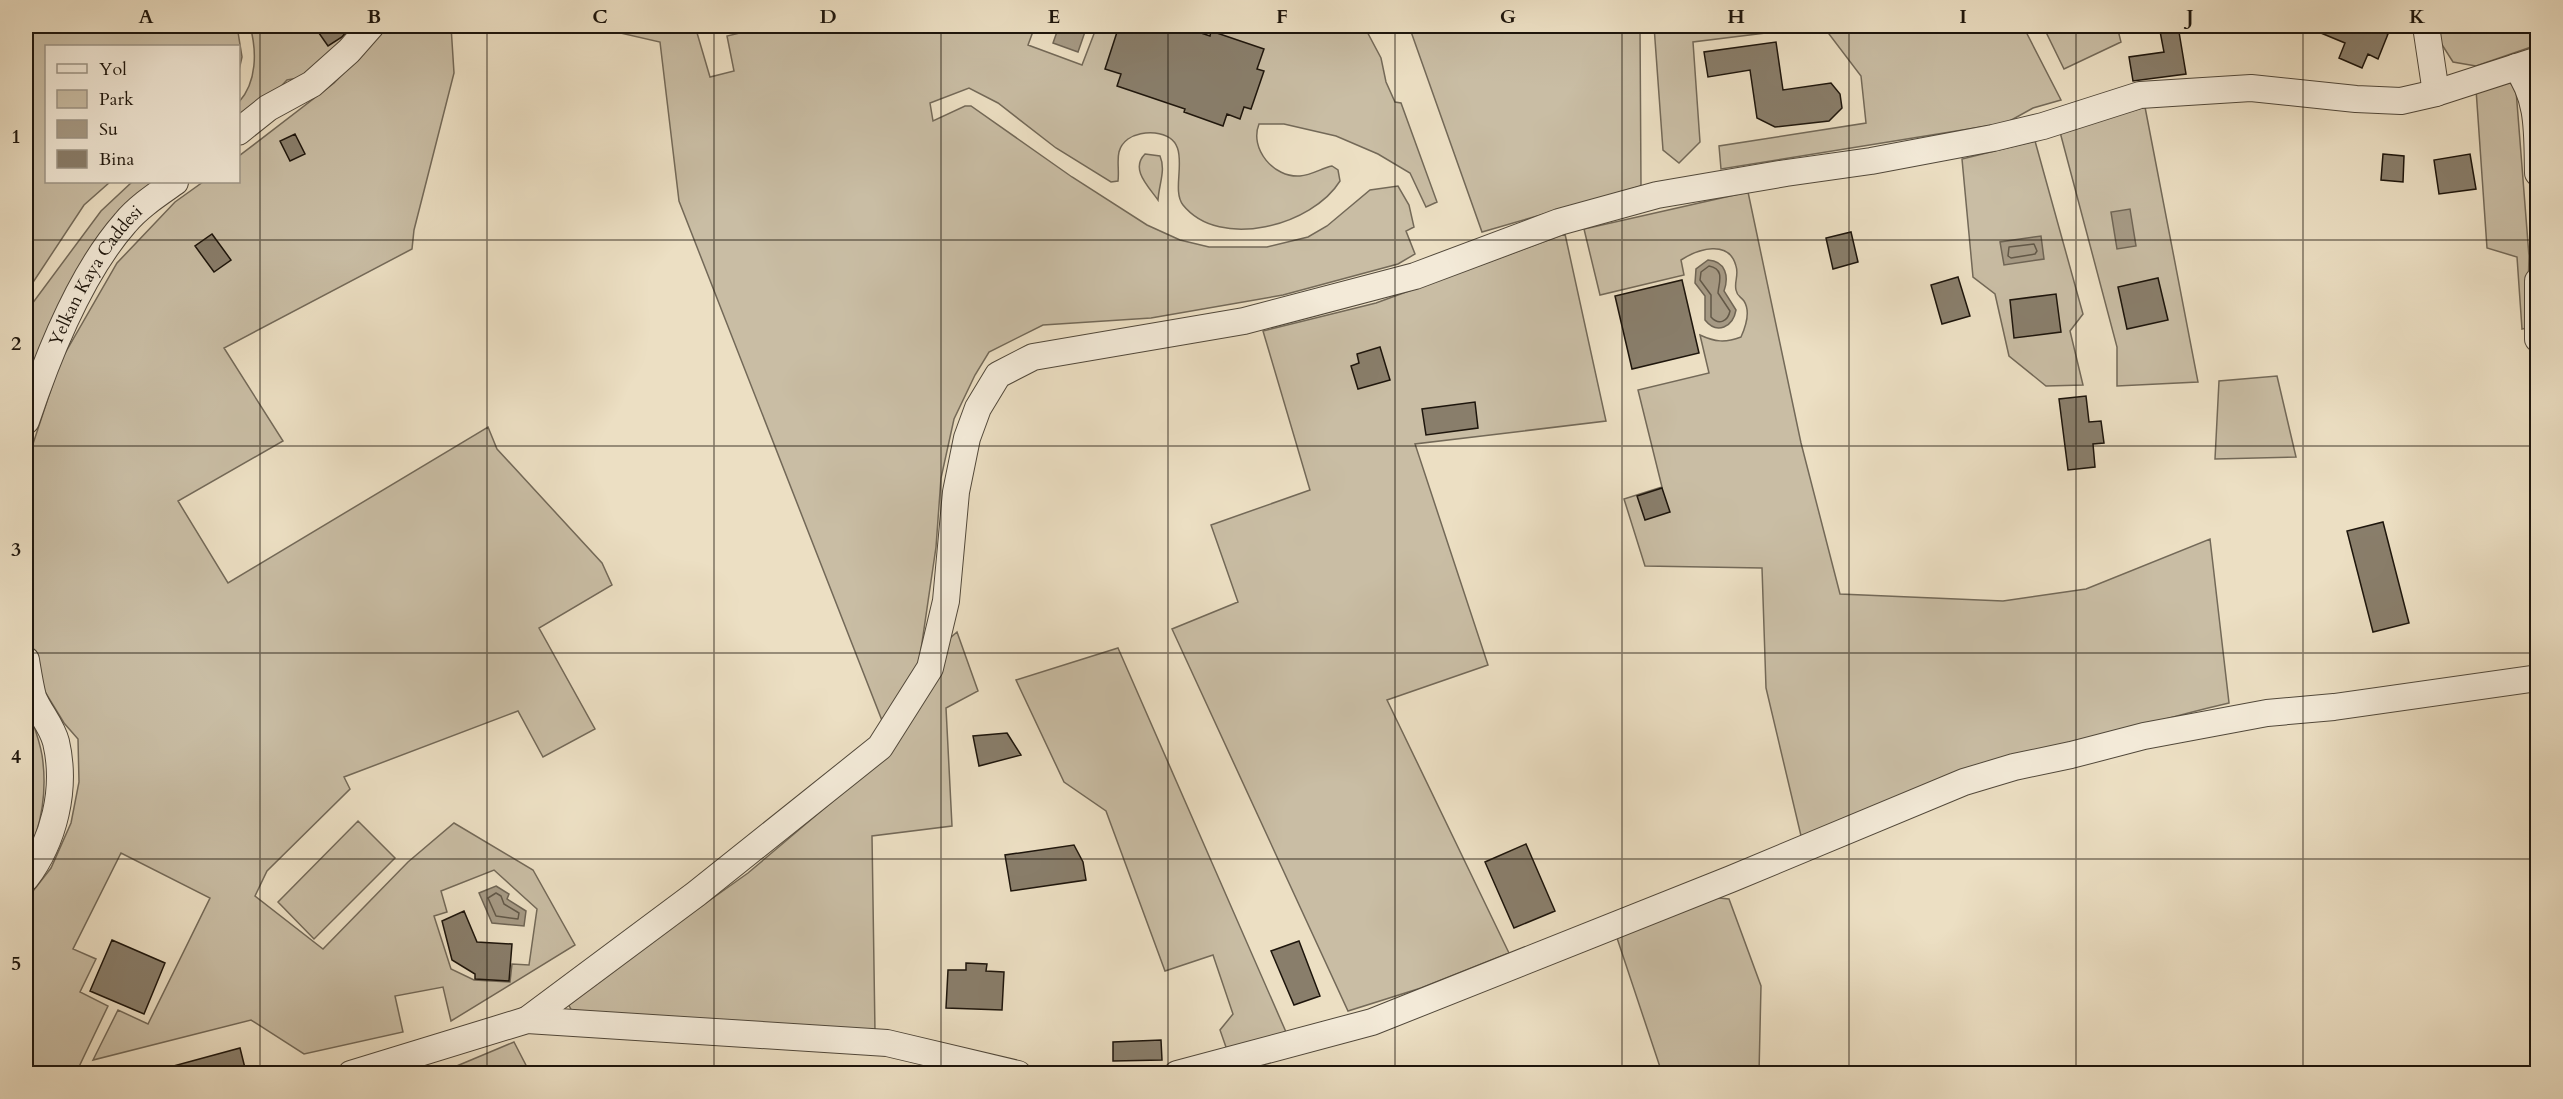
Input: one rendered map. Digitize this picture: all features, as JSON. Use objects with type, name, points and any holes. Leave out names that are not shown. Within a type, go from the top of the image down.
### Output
[{"type":"street","points":[[240,130],[268,108],[312,84],[349,51],[370,26]]},
{"type":"street","points":[[2426,26],[2436,93]]},
{"type":"street","points":[[351,1074],[527,1020],[696,894],[880,747],[930,668],[946,601],[956,492],[967,438],[978,408],[998,375],[1033,357],[1244,321],[1415,276],[1559,222],[1657,195],[1871,161],[1993,138],[2043,126],[2140,95],[2252,88],[2356,99],[2401,101],[2436,93],[2527,63],[2526,81],[2533,98],[2537,118],[2538,173]]},
{"type":"street","name":"Yelkan Kaya Caddesi","points":[[26,421],[47,358],[92,271],[125,222],[174,183]]},
{"type":"street","points":[[2538,281],[2536,333],[2538,339]]},
{"type":"street","points":[[26,660],[33,697],[56,741],[59,771],[56,818],[40,859],[26,878]]},
{"type":"street","points":[[1177,1074],[1372,1022],[1731,879],[1944,790],[2014,767],[2071,756],[2144,736],[2267,713],[2334,707],[2538,678]]},
{"type":"street","points":[[527,1020],[887,1043],[1018,1074]]},
{"type":"green space","points":[[26,26],[237,26],[242,57],[240,66],[240,45],[45,45],[45,183],[109,183],[84,205],[26,293]]},
{"type":"green space","points":[[250,26],[361,26],[310,76],[287,80],[271,97],[240,121],[240,101],[252,76],[254,46]]},
{"type":"green space","points":[[388,26],[451,26],[454,73],[414,230],[412,249],[224,348],[283,441],[178,501],[228,583],[488,427],[497,449],[602,563],[612,585],[539,628],[595,729],[543,757],[518,711],[344,777],[350,789],[267,871],[255,896],[323,949],[408,862],[454,823],[533,870],[575,945],[451,1021],[443,987],[395,996],[403,1032],[304,1054],[251,1020],[93,1060],[118,1010],[148,1024],[210,898],[121,853],[73,949],[96,959],[80,992],[108,1006],[76,1073],[26,1073],[26,900],[51,868],[71,823],[79,782],[78,739],[64,723],[39,682],[26,612],[26,465],[60,362],[117,263],[175,202],[202,183],[240,183],[240,155],[334,83]],"holes":[[[494,870],[537,909],[529,965],[512,964],[510,982],[474,980],[451,969],[434,916],[447,912],[441,891]]]},
{"type":"green space","points":[[590,26],[695,26],[710,77],[734,71],[727,36],[757,29],[757,26],[1035,26],[1028,45],[1082,65],[1097,26],[1364,26],[1381,58],[1386,82],[1395,102],[1401,103],[1437,202],[1426,207],[1410,173],[1378,154],[1336,136],[1284,124],[1259,124],[1258,143],[1266,160],[1273,167],[1290,175],[1300,176],[1332,166],[1338,170],[1340,181],[1327,197],[1309,210],[1288,220],[1265,227],[1242,229],[1219,227],[1199,219],[1183,205],[1179,197],[1178,186],[1179,153],[1175,144],[1168,137],[1148,133],[1128,139],[1120,148],[1118,181],[1111,182],[1056,148],[998,103],[969,88],[930,103],[933,121],[965,106],[971,106],[1072,177],[1147,225],[1180,240],[1209,247],[1267,247],[1308,237],[1327,226],[1370,190],[1398,186],[1409,205],[1414,227],[1406,231],[1415,254],[1398,264],[1283,295],[1151,318],[1043,325],[989,352],[954,419],[941,478],[936,547],[919,663],[883,723],[679,201],[660,42]]},
{"type":"green space","points":[[1409,26],[1640,26],[1641,186],[1482,232]]},
{"type":"green space","points":[[1654,26],[1823,26],[1693,42],[1700,142],[1679,163],[1663,150]]},
{"type":"green space","points":[[1823,26],[2023,26],[2061,100],[2033,108],[2006,123],[1721,169],[1719,146],[1866,123],[1861,76]]},
{"type":"green space","points":[[2043,26],[2117,26],[2121,42],[2064,69]]},
{"type":"green space","points":[[2436,26],[2537,26],[2537,45],[2476,66],[2453,62],[2439,40]]},
{"type":"green space","points":[[2508,80],[2516,90],[2529,256],[2527,328],[2522,329],[2517,257],[2487,248],[2476,89]]},
{"type":"green space","points":[[2145,107],[2198,382],[2117,386],[2117,347],[2060,132]]},
{"type":"green space","points":[[2035,141],[2083,314],[2070,331],[2083,385],[2046,386],[2009,356],[1995,294],[1973,277],[1962,159]]},
{"type":"green space","points":[[1145,154],[1160,156],[1162,161],[1158,200],[1140,171],[1139,166]]},
{"type":"green space","points":[[131,183],[159,183],[86,259],[41,344],[26,387],[26,312],[101,211]]},
{"type":"green space","points":[[1748,192],[1801,443],[1840,594],[2003,601],[2086,589],[2210,539],[2229,703],[2067,748],[1802,840],[1766,688],[1762,568],[1645,566],[1624,499],[1662,487],[1638,390],[1709,373],[1700,335],[1720,341],[1741,337],[1746,324],[1747,310],[1744,301],[1736,292],[1736,266],[1727,252],[1720,249],[1704,250],[1681,260],[1684,275],[1600,295],[1584,229]]},
{"type":"green space","points":[[1565,234],[1606,421],[1415,444],[1488,665],[1387,700],[1509,953],[1421,988],[1348,1011],[1172,629],[1238,602],[1211,525],[1310,490],[1263,331],[1376,303]]},
{"type":"green space","points":[[2277,376],[2296,457],[2215,459],[2219,381]]},
{"type":"green space","points":[[957,632],[978,691],[946,708],[952,826],[872,836],[875,1032],[572,1011],[567,1002],[748,873],[886,756],[907,728],[937,677],[949,639]]},
{"type":"green space","points":[[1118,648],[1286,1032],[1227,1050],[1220,1030],[1233,1014],[1213,955],[1165,971],[1106,811],[1064,782],[1016,680]]},
{"type":"green space","points":[[26,702],[41,748],[44,793],[40,819],[26,855]]},
{"type":"green space","points":[[358,821],[395,858],[314,939],[278,902]]},
{"type":"green space","points":[[1709,897],[1729,899],[1761,986],[1759,1073],[1662,1073],[1617,938]]},
{"type":"green space","points":[[514,1042],[530,1073],[440,1073]]},
{"type":"water","points":[[1059,26],[1087,26],[1078,52],[1053,43]]},
{"type":"water","points":[[2130,209],[2136,246],[2117,249],[2111,212]]},
{"type":"water","points":[[2041,236],[2044,259],[2004,265],[2000,242]]},
{"type":"water","points":[[1708,260],[1719,263],[1725,271],[1724,291],[1736,310],[1732,321],[1719,328],[1710,325],[1705,320],[1705,296],[1695,283],[1696,269]]},
{"type":"water","points":[[496,886],[509,894],[507,899],[526,911],[524,926],[492,923],[479,893]]},
{"type":"building","points":[[314,26],[351,26],[342,37],[328,46]]},
{"type":"building","points":[[1119,26],[1135,31],[1137,26],[1180,26],[1210,36],[1211,31],[1264,49],[1257,69],[1264,71],[1251,109],[1244,107],[1240,119],[1227,114],[1223,126],[1184,112],[1185,109],[1117,86],[1121,74],[1105,69]]},
{"type":"building","points":[[2159,26],[2178,26],[2186,74],[2133,81],[2129,57],[2164,52]]},
{"type":"building","points":[[2304,26],[2378,26],[2376,29],[2388,34],[2378,59],[2368,54],[2362,68],[2339,58],[2345,43]]},
{"type":"building","points":[[1776,42],[1783,90],[1831,83],[1840,94],[1842,108],[1829,121],[1775,127],[1757,118],[1750,70],[1708,77],[1704,52]]},
{"type":"building","points":[[295,134],[305,154],[290,161],[280,141]]},
{"type":"building","points":[[2383,154],[2404,156],[2403,182],[2381,180]]},
{"type":"building","points":[[2470,154],[2476,189],[2439,194],[2434,160]]},
{"type":"building","points":[[1851,232],[1858,262],[1833,269],[1826,238]]},
{"type":"building","points":[[212,234],[231,260],[214,272],[195,246]]},
{"type":"building","points":[[1958,277],[1970,316],[1942,324],[1931,285]]},
{"type":"building","points":[[2158,278],[2168,320],[2127,329],[2118,287]]},
{"type":"building","points":[[1682,280],[1699,353],[1632,369],[1615,296]]},
{"type":"building","points":[[2056,294],[2061,332],[2014,338],[2010,300]]},
{"type":"building","points":[[1380,347],[1390,380],[1358,389],[1351,366],[1359,363],[1357,354]]},
{"type":"building","points":[[2086,396],[2089,422],[2101,421],[2104,443],[2093,444],[2095,467],[2068,470],[2059,399]]},
{"type":"building","points":[[1475,402],[1478,428],[1426,435],[1422,409]]},
{"type":"building","points":[[1662,488],[1670,512],[1645,520],[1637,496]]},
{"type":"building","points":[[2383,522],[2409,623],[2373,632],[2347,531]]},
{"type":"building","points":[[1007,733],[1021,755],[979,766],[973,736]]},
{"type":"building","points":[[1526,844],[1555,911],[1514,928],[1485,862]]},
{"type":"building","points":[[1074,845],[1083,862],[1086,880],[1011,891],[1005,855]]},
{"type":"building","points":[[464,911],[477,942],[512,944],[509,981],[475,979],[475,974],[452,960],[442,921]]},
{"type":"building","points":[[112,940],[165,963],[144,1014],[90,991]]},
{"type":"building","points":[[1299,941],[1320,996],[1294,1005],[1271,951]]},
{"type":"building","points":[[966,963],[987,964],[986,971],[1004,972],[1002,1010],[946,1008],[948,970],[966,970]]},
{"type":"building","points":[[1161,1040],[1162,1060],[1113,1061],[1113,1042]]},
{"type":"building","points":[[240,1048],[245,1068],[225,1074],[167,1074],[166,1068]]}]
